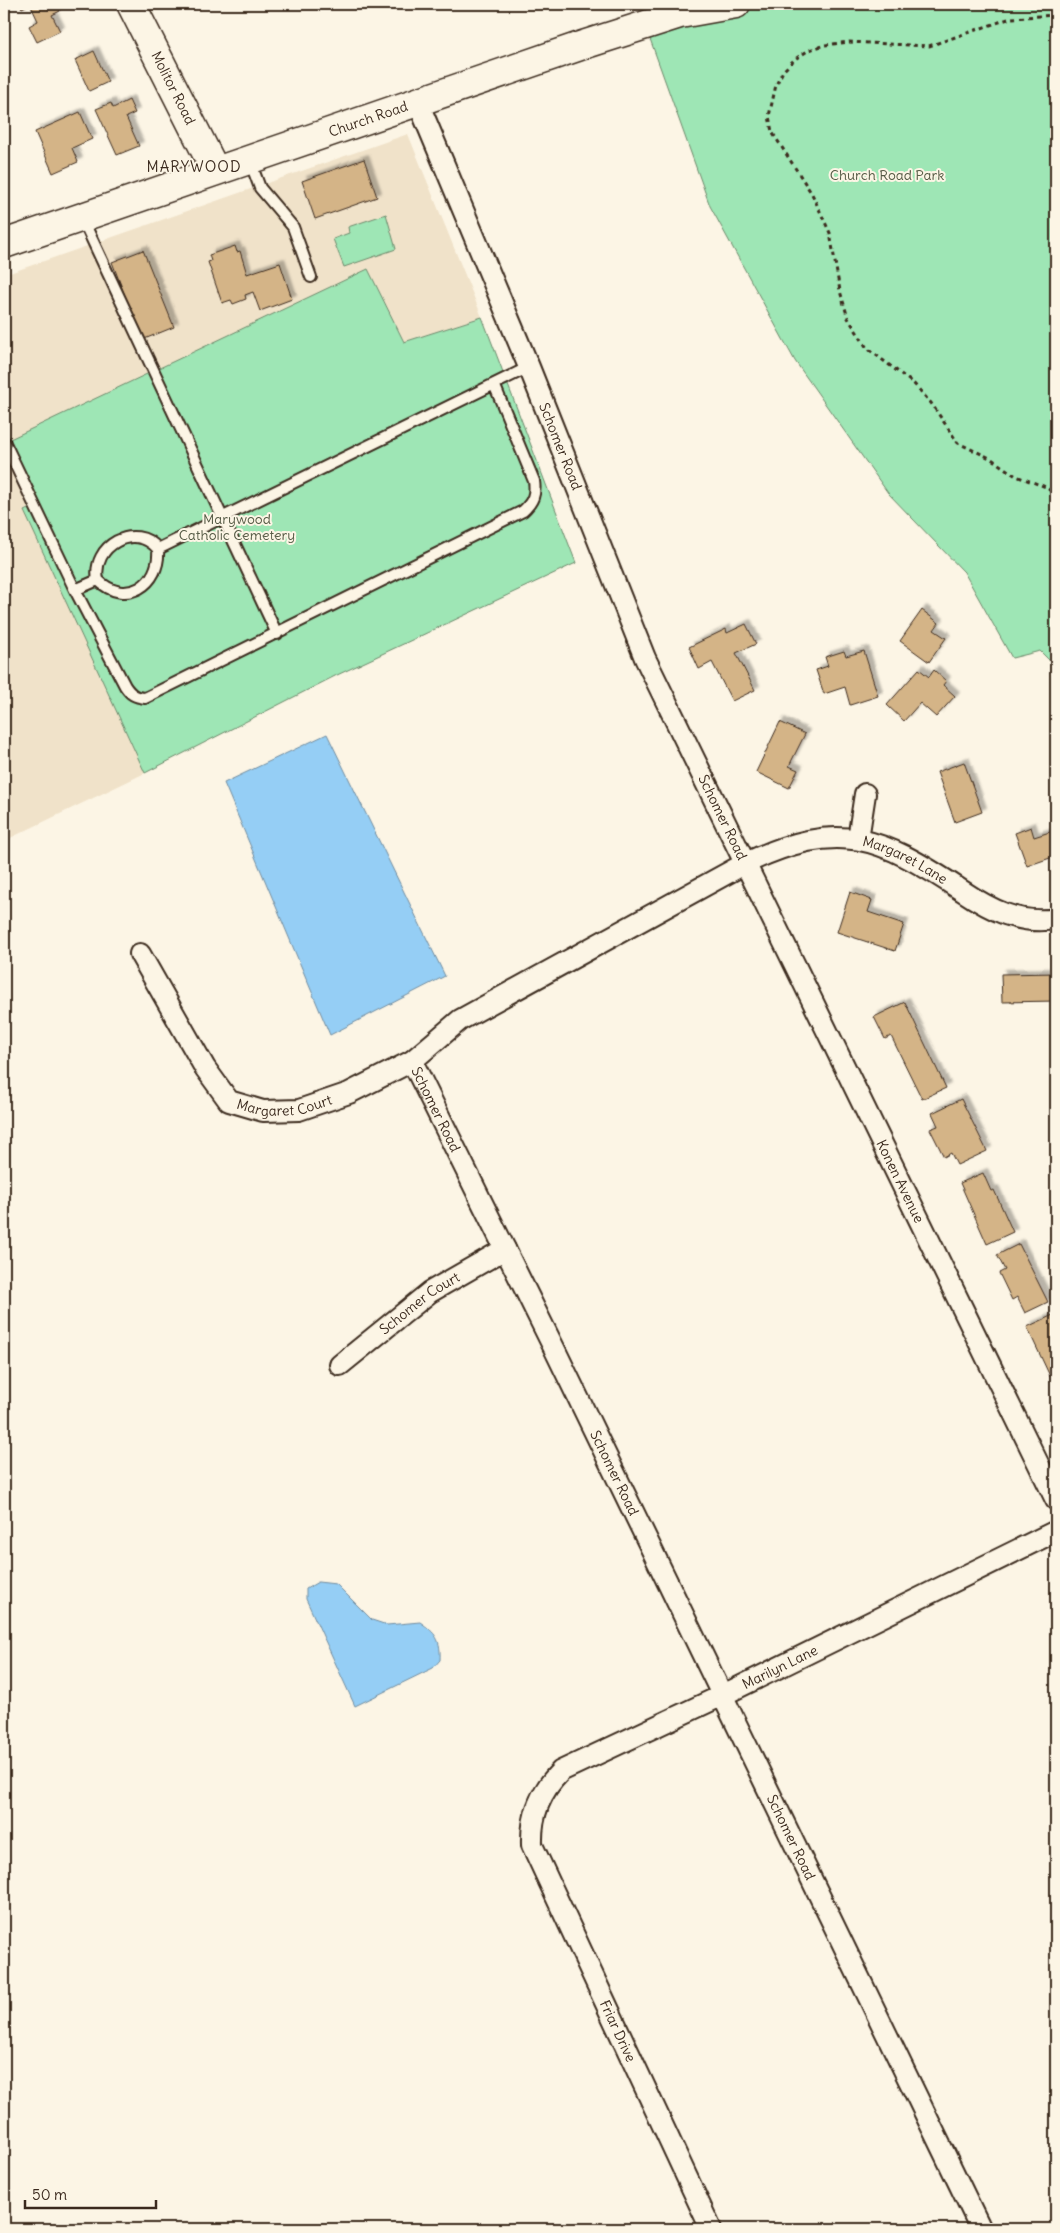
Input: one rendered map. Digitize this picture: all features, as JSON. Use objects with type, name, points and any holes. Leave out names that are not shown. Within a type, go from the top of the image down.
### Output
[{"type":"street","name":"Molitor Road","points":[[131,4],[215,170]]},
{"type":"street","name":"Church Road","points":[[4,244],[417,100],[680,14],[736,4]]},
{"type":"street","name":"Schomer Road","points":[[417,100],[529,367],[646,658],[746,862],[460,1020],[412,1061],[506,1249],[981,2229]]},
{"type":"street","points":[[858,839],[865,794]]},
{"type":"street","name":"Margaret Lane","points":[[746,862],[778,848],[808,840],[838,837],[858,839],[884,846],[915,859],[980,902],[1006,914],[1022,920],[1056,919]]},
{"type":"street","name":"Konen Avenue","points":[[746,862],[1056,1500]]},
{"type":"street","name":"Margaret Court","points":[[140,954],[205,1068],[229,1101],[263,1111],[299,1110],[349,1093],[412,1061]]},
{"type":"street","name":"Schomer Court","points":[[340,1365],[430,1292],[506,1249]]},
{"type":"street","name":"Marilyn Lane","points":[[531,1830],[536,1807],[548,1785],[562,1771],[723,1695],[1056,1531]]},
{"type":"street","name":"Friar Drive","points":[[531,1830],[532,1845],[545,1876],[711,2229]]},
{"type":"lane","points":[[249,158],[260,188],[292,227],[311,277]]},
{"type":"lane","points":[[82,216],[220,518],[276,634]]},
{"type":"lane","points":[[158,549],[529,367]]},
{"type":"lane","points":[[4,441],[75,590],[125,686],[137,698],[145,698],[523,511],[530,504],[535,490],[534,481],[494,384]]},
{"type":"lane","points":[[140,536],[152,542],[158,549],[159,560],[155,572],[141,587],[130,592],[111,591],[98,580],[97,566],[102,555],[118,539],[140,536]]},
{"type":"lane","points":[[75,590],[98,580]]},
{"type":"path","points":[[1056,15],[1012,18],[929,46],[849,42],[825,45],[809,50],[794,59],[783,71],[776,85],[769,116],[772,132],[812,194],[830,233],[845,309],[855,332],[867,348],[914,384],[958,443],[990,458],[1016,476],[1046,487],[1056,495]]},
{"type":"shaded area","points":[[408,134],[482,317],[404,342],[368,269],[39,504],[24,510],[145,773],[4,841],[4,275]]},
{"type":"green space","name":"Church Road Park","points":[[738,4],[1056,4],[1056,667],[1040,651],[1012,658],[964,572],[888,493],[795,361],[710,206],[649,36]]},
{"type":"green space","points":[[386,214],[396,249],[344,267],[333,239],[349,233],[348,227]]},
{"type":"green space","name":"Marywood Catholic Cemetery","points":[[368,269],[404,342],[482,317],[576,563],[335,676],[145,773],[24,511],[38,504],[8,440]]},
{"type":"water","points":[[327,734],[445,976],[330,1035],[224,783]]},
{"type":"water","points":[[318,1582],[336,1584],[372,1620],[387,1625],[420,1622],[434,1634],[440,1647],[440,1660],[433,1668],[355,1706],[306,1599],[306,1589]]},
{"type":"building","points":[[19,4],[30,4],[22,8]]},
{"type":"building","points":[[30,4],[57,4],[60,11],[52,15],[60,31],[37,42],[29,26],[38,21]]},
{"type":"building","points":[[94,51],[108,82],[89,91],[75,60]]},
{"type":"building","points":[[129,100],[135,113],[126,117],[139,146],[117,155],[96,109],[111,103],[113,108]]},
{"type":"building","points":[[80,112],[92,139],[72,148],[78,162],[53,173],[35,132]]},
{"type":"building","points":[[364,159],[377,197],[315,219],[302,181]]},
{"type":"building","points":[[235,246],[237,252],[240,251],[247,274],[280,263],[292,299],[260,311],[253,292],[245,295],[246,299],[233,304],[231,300],[222,303],[208,262],[211,261],[209,255]]},
{"type":"building","points":[[143,250],[174,327],[142,340],[112,262]]},
{"type":"building","points":[[922,610],[939,623],[934,630],[946,638],[929,662],[900,641]]},
{"type":"building","points":[[746,624],[756,644],[736,653],[755,690],[732,701],[712,662],[699,669],[689,647],[726,629],[727,633]]},
{"type":"building","points":[[844,651],[846,656],[864,651],[878,696],[850,705],[845,687],[824,694],[816,670],[828,666],[825,657]]},
{"type":"building","points":[[919,669],[929,677],[934,670],[946,681],[943,685],[955,696],[936,717],[920,703],[904,721],[887,705]]},
{"type":"building","points":[[780,722],[805,734],[789,766],[798,770],[789,788],[756,772]]},
{"type":"building","points":[[964,762],[982,812],[955,822],[937,772]]},
{"type":"building","points":[[1031,827],[1034,837],[1056,830],[1056,856],[1027,866],[1015,833]]},
{"type":"building","points":[[850,892],[872,900],[868,912],[904,924],[895,951],[837,932]]},
{"type":"building","points":[[1056,973],[1056,1001],[1002,1002],[1001,974]]},
{"type":"building","points":[[905,1002],[946,1088],[922,1099],[891,1036],[885,1039],[874,1017]]},
{"type":"building","points":[[961,1099],[987,1151],[957,1165],[951,1153],[944,1157],[930,1129],[938,1126],[932,1113]]},
{"type":"building","points":[[983,1173],[991,1191],[994,1190],[1013,1232],[987,1244],[960,1183]]},
{"type":"building","points":[[1019,1244],[1048,1302],[1025,1313],[1017,1297],[1012,1300],[999,1273],[1005,1270],[997,1255]]},
{"type":"building","points":[[1053,1315],[1056,1322],[1056,1389],[1027,1327]]},
{"type":"district","name":"MARYWOOD","points":[[194,166]]}]
